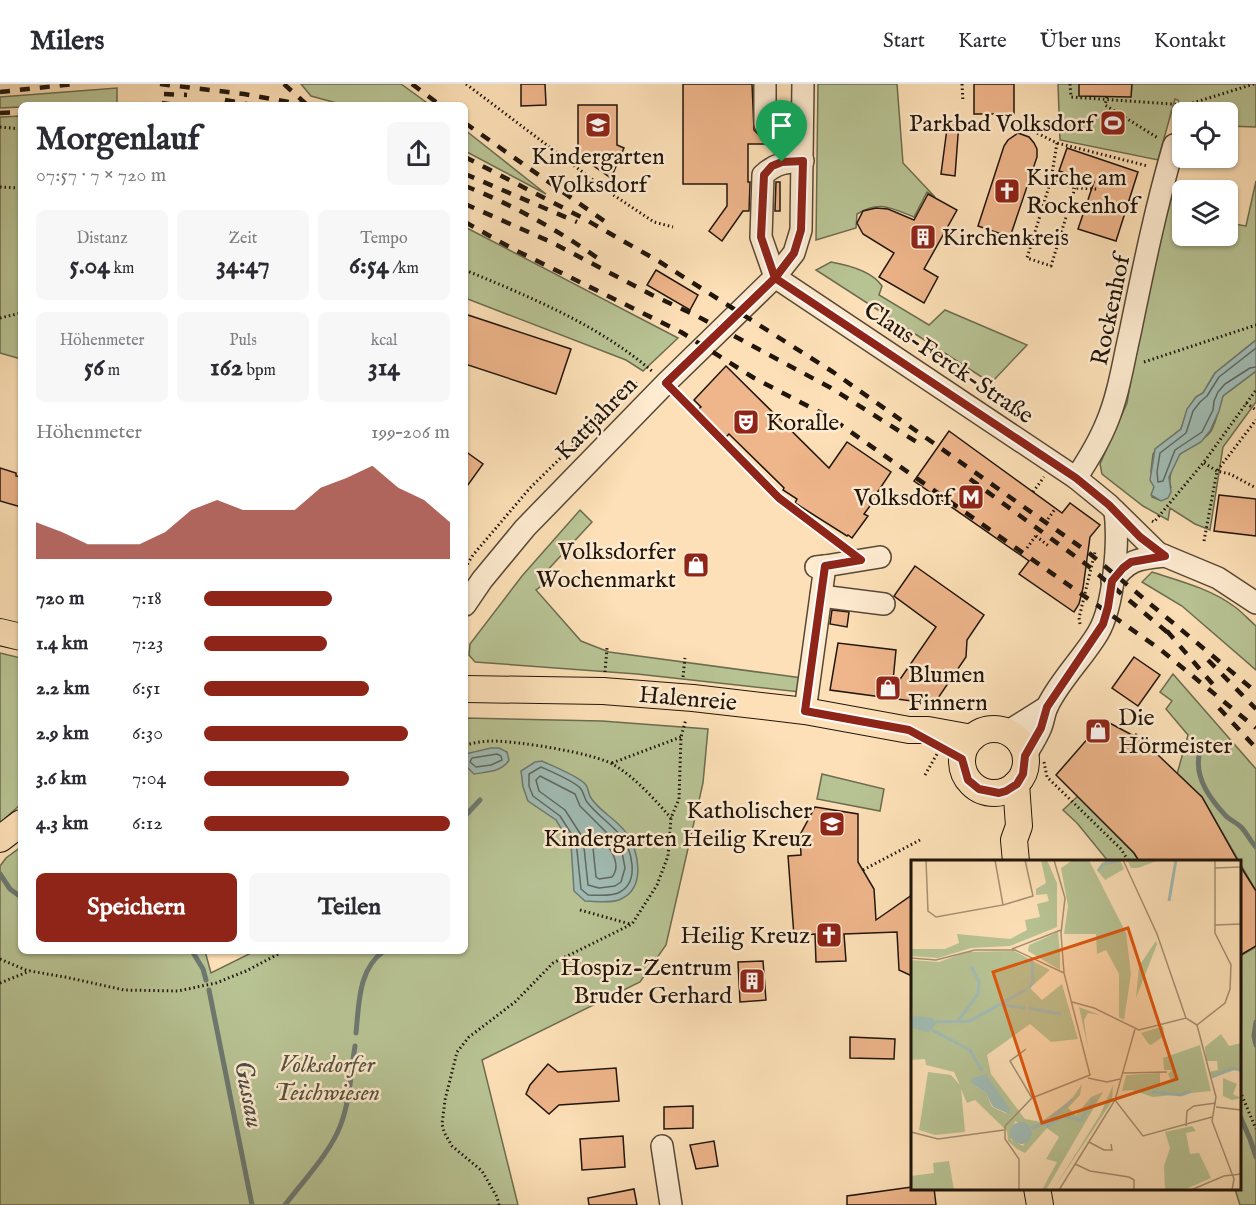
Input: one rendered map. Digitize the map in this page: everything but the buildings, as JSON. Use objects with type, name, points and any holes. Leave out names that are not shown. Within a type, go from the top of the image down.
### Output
[{"type":"main road","points":[[0,632],[18,636]]},
{"type":"main road","name":"Halenreie","points":[[468,689],[603,691],[693,698],[805,711],[909,730],[928,730],[958,748]]},
{"type":"main road","points":[[1015,850],[1019,826],[1017,784],[1034,757],[1007,732],[993,729],[985,731],[958,748],[968,780],[979,789],[992,793],[1006,791],[1017,784]]},
{"type":"main road","points":[[992,793],[999,804],[1015,850]]},
{"type":"main road","points":[[0,840],[18,825]]},
{"type":"main road","points":[[1038,1190],[1040,1205]]},
{"type":"street","points":[[765,84],[765,124]]},
{"type":"street","points":[[775,278],[794,253],[801,230],[803,84]]},
{"type":"street","name":"Rockenhof","points":[[1076,478],[1096,446],[1119,387],[1172,152]]},
{"type":"street","points":[[775,278],[761,237],[764,175],[772,166],[782,162],[803,161]]},
{"type":"street","name":"Kattjahren","points":[[468,601],[525,528],[666,383],[775,278]]},
{"type":"street","name":"Claus-Ferck-Straße","points":[[775,278],[1076,478],[1115,511],[1140,537],[1165,556],[1218,578],[1256,603]]},
{"type":"street","points":[[1034,757],[1047,707],[1103,624],[1108,607],[1117,538],[1115,511]]},
{"type":"street","points":[[1112,581],[1131,562],[1165,556]]},
{"type":"street","points":[[805,711],[820,596],[820,567],[870,558]]},
{"type":"street","points":[[820,596],[884,604]]},
{"type":"street","points":[[1007,732],[1047,707]]},
{"type":"street","points":[[662,1146],[671,1205]]},
{"type":"path","points":[[466,84],[609,192],[654,222],[673,227]]},
{"type":"path","points":[[962,84],[963,102]]},
{"type":"path","points":[[1070,84],[1071,97],[1172,104]]},
{"type":"path","points":[[1196,102],[1254,84]]},
{"type":"path","points":[[1107,98],[1106,105],[1151,136],[1172,144]]},
{"type":"path","points":[[0,127],[18,129]]},
{"type":"path","points":[[1025,127],[1057,143],[1166,171]]},
{"type":"path","points":[[1057,143],[1050,180],[1027,258],[1051,266],[1075,188]]},
{"type":"path","points":[[1050,180],[1075,188],[1097,189]]},
{"type":"path","points":[[0,187],[18,188]]},
{"type":"path","points":[[468,271],[550,307],[595,330],[666,383],[779,498],[870,558]]},
{"type":"path","points":[[0,318],[18,314]]},
{"type":"path","points":[[1123,369],[1256,325]]},
{"type":"path","points":[[468,563],[530,488],[642,378]]},
{"type":"path","points":[[1149,518],[1154,522],[1204,462],[1256,390]]},
{"type":"path","points":[[1246,403],[1256,410]]},
{"type":"path","points":[[1204,541],[1217,471],[1256,420]]},
{"type":"path","points":[[1204,462],[1217,471],[1230,474],[1256,488]]},
{"type":"path","points":[[1033,492],[1036,488]]},
{"type":"path","points":[[1048,519],[1055,509]]},
{"type":"path","points":[[1027,549],[1036,535],[1050,547]]},
{"type":"path","points":[[1079,618],[1096,549]]},
{"type":"path","points":[[499,1205],[482,1171],[452,1146],[444,1132],[442,1124],[445,1100],[457,1052],[469,1037],[515,1002],[553,963],[632,924],[657,885],[668,856],[671,818],[679,799],[681,737],[612,764]]},
{"type":"path","points":[[468,744],[484,741],[516,742],[581,754],[612,764],[640,785],[671,818]]},
{"type":"path","points":[[925,775],[958,748]]},
{"type":"path","points":[[1034,757],[1047,777],[1128,860]]},
{"type":"path","points":[[863,870],[920,840]]},
{"type":"path","points":[[580,910],[632,924]]},
{"type":"path","points":[[0,959],[30,971],[124,990],[178,991],[216,983],[278,954]]},
{"type":"path","points":[[0,983],[30,971]]},
{"type":"path","points":[[1241,1095],[1256,1129]]},
{"type":"green space","points":[[301,84],[401,84],[426,102],[333,102],[311,96]]},
{"type":"green space","points":[[818,84],[897,84],[903,163],[935,197],[927,192],[914,217],[885,207],[872,207],[857,214],[856,228],[816,240]]},
{"type":"green space","name":"Parkbad Volksdorf","points":[[1058,84],[1256,84],[1256,127],[1238,126],[1238,102],[1179,102],[1175,99],[1172,102],[1172,110],[1158,160],[1060,140]]},
{"type":"green space","points":[[117,88],[117,102],[18,102],[18,107],[0,108],[0,97]]},
{"type":"green space","points":[[18,116],[18,358],[0,353],[0,117]]},
{"type":"green space","points":[[468,132],[546,194],[468,153]]},
{"type":"green space","points":[[1256,181],[1256,340],[1215,373],[1203,393],[1196,397],[1188,409],[1181,429],[1159,446],[1153,454],[1152,497],[1160,500],[1171,487],[1171,474],[1178,456],[1204,439],[1215,422],[1223,396],[1256,371],[1256,402],[1223,447],[1210,530],[1195,524],[1170,508],[1168,520],[1143,506],[1102,474],[1100,464],[1127,403],[1135,355],[1169,200],[1172,199],[1172,246],[1238,246],[1238,225],[1246,226]]},
{"type":"green space","points":[[468,229],[678,338],[643,371],[626,360],[468,299]]},
{"type":"green space","points":[[831,262],[852,267],[872,276],[882,286],[879,295],[929,325],[945,310],[1027,345],[991,383],[816,270]]},
{"type":"green space","points":[[580,510],[592,522],[544,574],[550,580],[536,590],[581,641],[609,652],[802,678],[800,692],[637,674],[475,662],[469,655],[470,644],[522,576]]},
{"type":"green space","points":[[1152,572],[1206,590],[1235,607],[1256,626],[1256,670],[1182,606],[1142,582]]},
{"type":"green space","points":[[0,653],[18,657],[18,807],[0,823]]},
{"type":"green space","points":[[1173,674],[1256,769],[1256,891],[1241,865],[1241,860],[1238,860],[1202,797],[1177,774],[1188,735],[1166,709],[1172,701],[1160,692]]},
{"type":"green space","name":"Volksdorfer Teichwiesen","points":[[468,718],[602,721],[708,729],[703,783],[666,945],[640,982],[482,1060],[518,1205],[0,1205],[0,866],[6,858],[18,849],[18,954],[206,954],[211,973],[249,954],[468,954]]},
{"type":"green space","points":[[822,774],[884,789],[880,811],[817,799]]},
{"type":"green space","points":[[1078,796],[1138,860],[1107,860],[1077,823],[1063,810]]},
{"type":"green space","points":[[1256,947],[1256,1205],[1240,1205],[1235,1190],[1241,1190],[1241,955]]},
{"type":"water","points":[[1256,340],[1256,371],[1223,396],[1210,431],[1201,442],[1180,454],[1169,477],[1171,492],[1168,498],[1161,501],[1151,495],[1154,487],[1150,480],[1155,449],[1181,429],[1187,409],[1196,397],[1203,393],[1215,373]]},
{"type":"water","points":[[499,748],[507,752],[509,760],[502,767],[493,771],[474,774],[468,768],[468,753]]},
{"type":"water","points":[[542,761],[583,782],[595,803],[623,829],[631,841],[637,859],[637,878],[629,894],[621,899],[608,902],[585,901],[574,891],[571,844],[556,820],[528,801],[523,787],[521,771],[535,762]]},
{"type":"waterway","points":[[1199,756],[1199,773],[1205,789],[1226,816],[1243,829],[1256,847]]},
{"type":"waterway","points":[[468,813],[480,800]]},
{"type":"waterway","name":"Gussau","points":[[0,874],[10,889],[18,895]]},
{"type":"waterway","name":"Gussau","points":[[194,954],[203,969],[206,980]]},
{"type":"waterway","points":[[356,1033],[361,988],[369,967],[381,954]]},
{"type":"waterway","name":"Gussau","points":[[209,990],[252,1205]]},
{"type":"waterway","points":[[1256,1022],[1254,1036],[1256,1045]]},
{"type":"waterway","points":[[285,1205],[324,1156],[341,1124],[350,1085],[355,1046]]},
{"type":"waterway","points":[[1241,1118],[1256,1157]]},
{"type":"railway","points":[[0,92],[74,84]]},
{"type":"railway","points":[[160,84],[289,102]]},
{"type":"railway","points":[[284,84],[304,102]]},
{"type":"railway","points":[[412,84],[436,102]]},
{"type":"railway","points":[[164,94],[187,95]]},
{"type":"railway","points":[[225,100],[236,102]]},
{"type":"railway","points":[[0,113],[18,112]]},
{"type":"railway","points":[[468,125],[607,223]]},
{"type":"railway","points":[[468,159],[581,217],[660,262],[833,372],[1089,553],[1256,692]]},
{"type":"railway","points":[[468,175],[577,222]]},
{"type":"railway","points":[[468,187],[536,219],[602,261]]},
{"type":"railway","points":[[468,205],[551,242],[695,315],[831,388],[923,446]]},
{"type":"railway","points":[[468,224],[513,249],[681,332],[754,378],[831,418],[1161,650],[1256,728]]},
{"type":"railway","points":[[970,479],[1087,565],[1173,637]]},
{"type":"railway","points":[[1167,631],[1216,688]]},
{"type":"railway","points":[[1208,660],[1256,709]]},
{"type":"railway","points":[[1219,708],[1256,748]]},
{"type":"place","name":"Parkbad Volksdorf","points":[[1113,123]]},
{"type":"place","name":"Kindergarten Volksdorf","points":[[598,125]]},
{"type":"place","name":"Kirche am Rockenhof","points":[[1007,191]]},
{"type":"place","name":"Kirchenkreis","points":[[923,237]]},
{"type":"place","name":"Koralle","points":[[746,422]]},
{"type":"place","name":"Volksdorf","points":[[971,497]]},
{"type":"place","name":"Volksdorfer Wochenmarkt","points":[[696,565]]},
{"type":"place","name":"Blumen Finnern","points":[[888,688]]},
{"type":"place","name":"Die Hörmeister","points":[[1098,731]]},
{"type":"place","name":"Katholischer Kindergarten Heilig Kreuz","points":[[832,824]]},
{"type":"place","name":"Heilig Kreuz","points":[[829,935]]},
{"type":"place","name":"Hospiz-Zentrum Bruder Gerhard","points":[[752,981]]},
{"type":"route","points":[[782,162],[772,166],[764,175],[761,237],[775,278],[666,383],[779,498],[861,560],[825,566],[805,711],[909,730],[962,759],[968,780],[979,789],[992,793],[1006,791],[1017,784],[1023,774],[1025,756],[1041,728],[1047,707],[1071,668],[1103,624],[1112,581],[1131,562],[1165,556],[1158,553],[1140,537],[1109,505],[1055,463],[775,278],[794,253],[801,230],[803,161],[782,162]]}]
